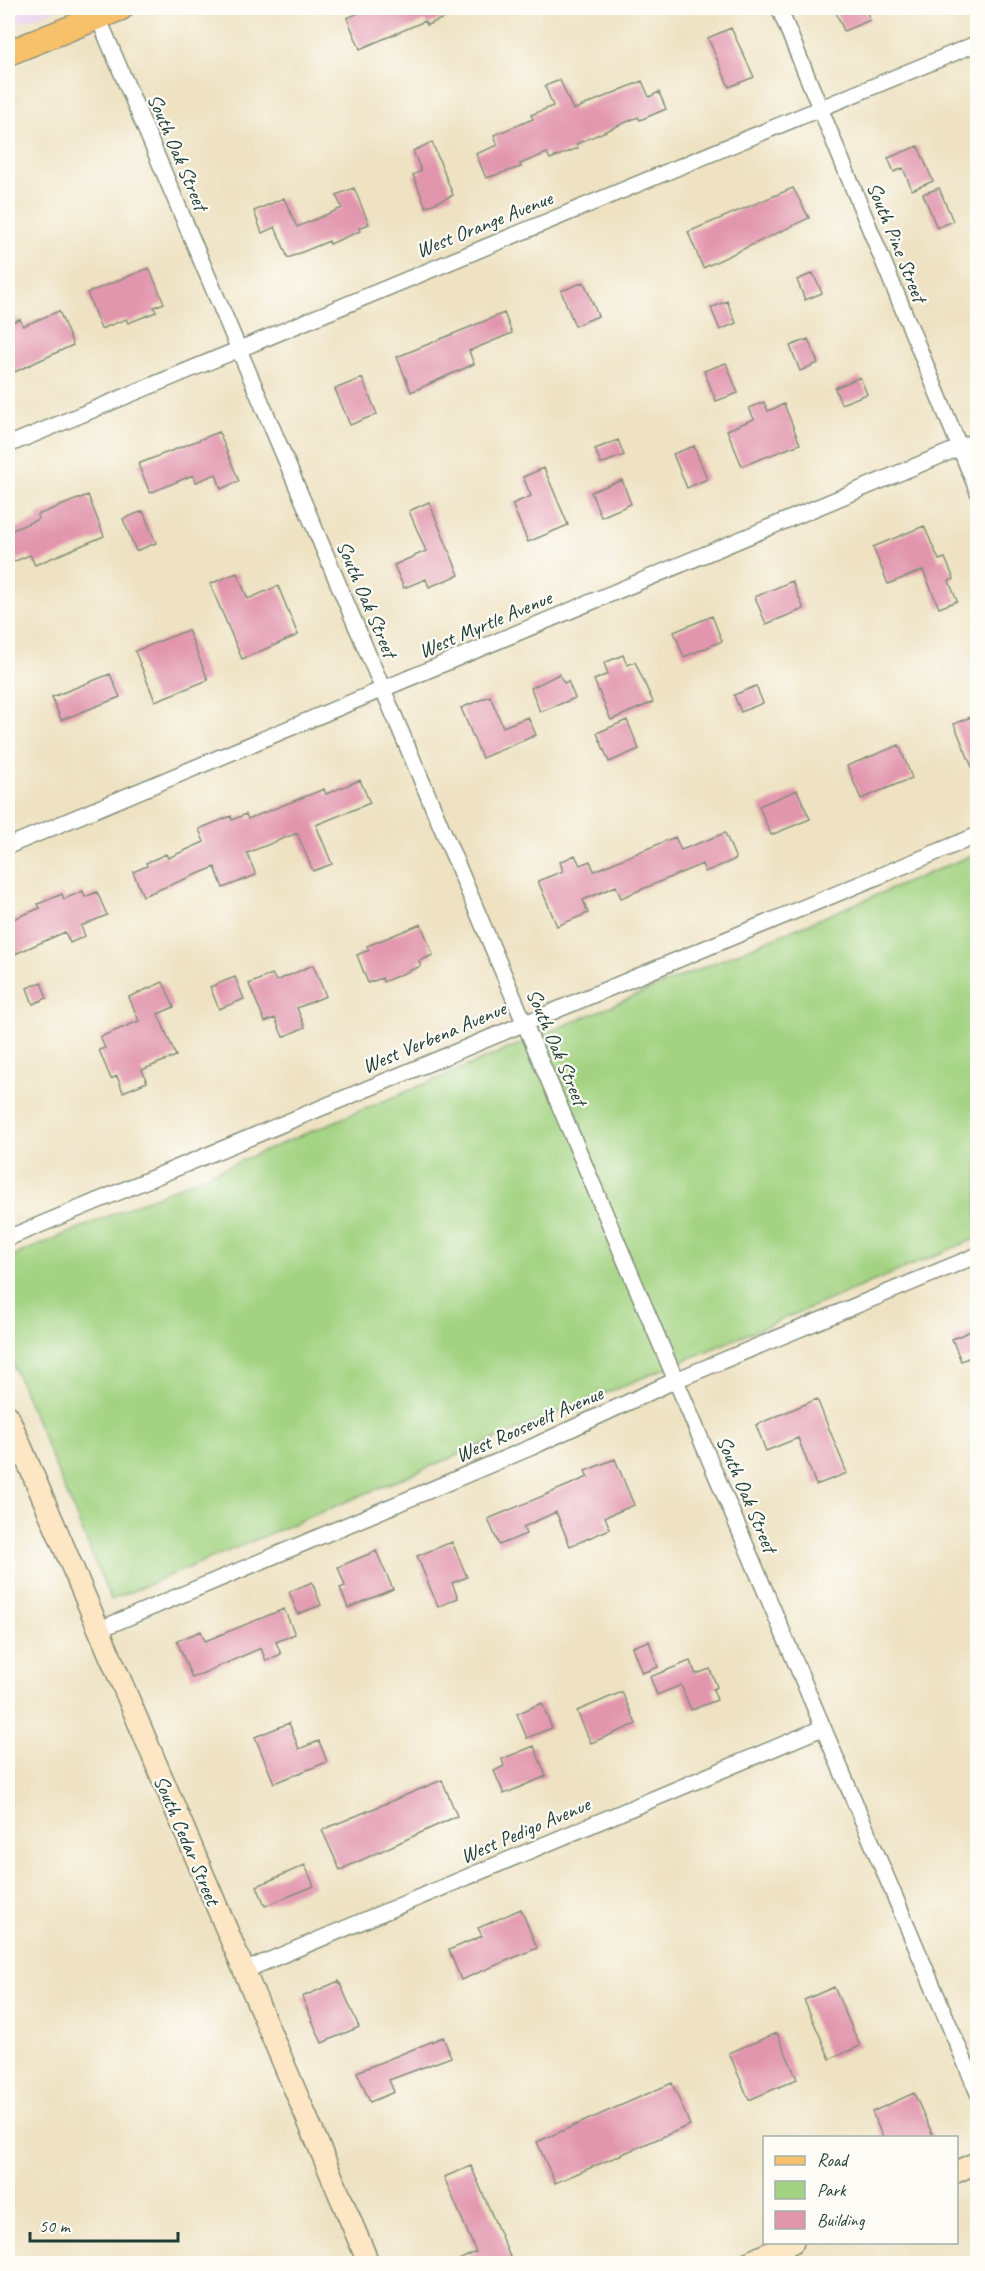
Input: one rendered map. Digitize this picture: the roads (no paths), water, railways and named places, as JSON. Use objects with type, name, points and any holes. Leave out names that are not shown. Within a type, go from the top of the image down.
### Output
[{"type":"main road","points":[[8,53],[96,12],[122,8]]},
{"type":"street","name":"South Pine Street","points":[[778,8],[978,492]]},
{"type":"street","name":"South Oak Street","points":[[96,12],[978,2093]]},
{"type":"street","name":"West Orange Avenue","points":[[8,446],[238,348],[978,43]]},
{"type":"street","name":"West Myrtle Avenue","points":[[8,846],[978,440]]},
{"type":"street","name":"West Verbena Avenue","points":[[8,1238],[978,835]]},
{"type":"street","name":"West Roosevelt Avenue","points":[[98,1630],[532,1447],[676,1380],[978,1255]]},
{"type":"street","name":"South Cedar Street","points":[[8,1416],[369,2264]]},
{"type":"street","name":"West Pedigo Avenue","points":[[244,1971],[822,1728]]},
{"type":"street","points":[[958,2172],[978,2162]]},
{"type":"street","points":[[745,2264],[789,2244]]}]
